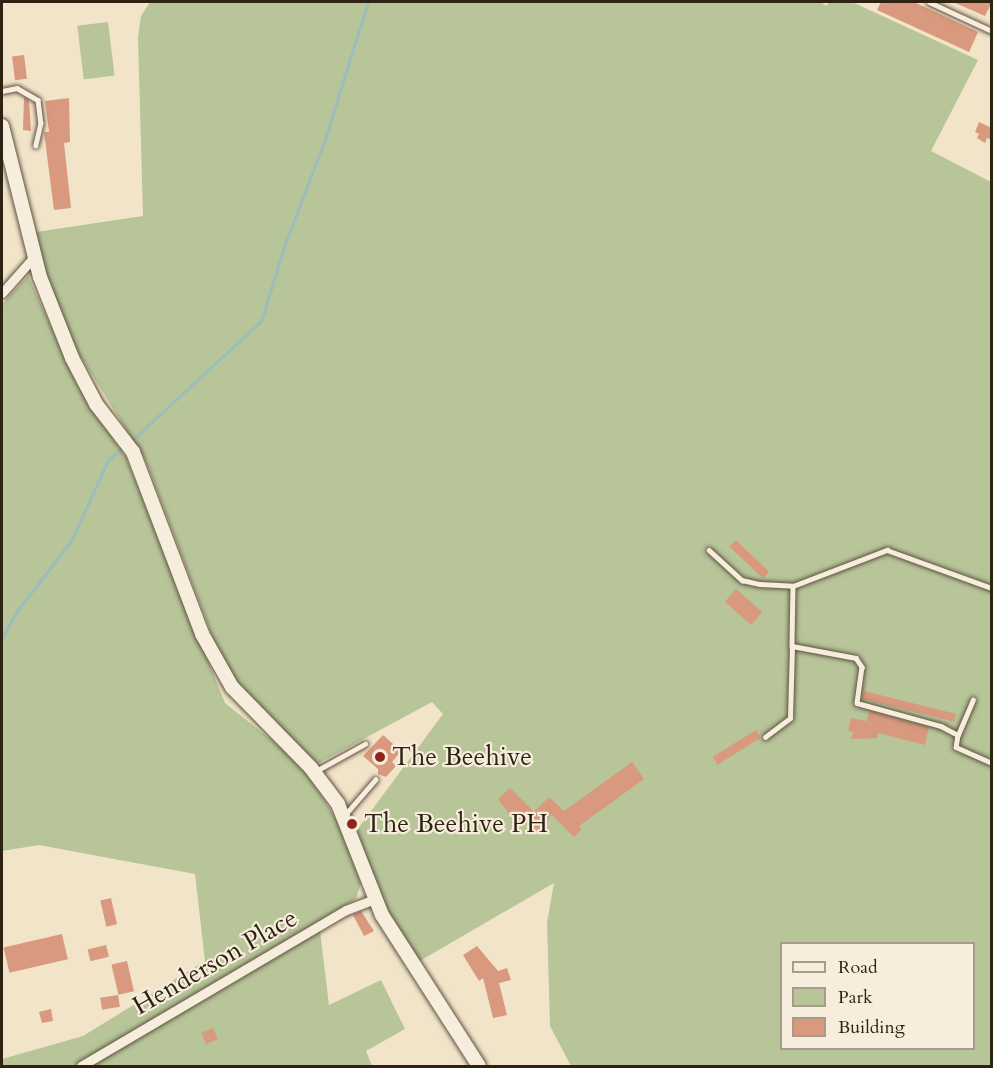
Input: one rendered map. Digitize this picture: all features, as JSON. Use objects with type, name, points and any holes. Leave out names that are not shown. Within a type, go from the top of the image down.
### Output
[{"type":"street","points":[[2,126],[16,171],[34,257],[72,358],[96,404],[133,452],[202,634],[232,687],[314,772],[344,816],[374,899],[403,952],[478,1066]]},
{"type":"street","points":[[2,293],[34,257]]},
{"type":"street","name":"Henderson Place","points":[[81,1066],[346,910],[374,899]]},
{"type":"lane","points":[[929,2],[992,32]]},
{"type":"lane","points":[[2,91],[17,88],[38,100],[41,123],[36,145]]},
{"type":"lane","points":[[708,550],[742,580],[793,586],[887,550],[992,588]]},
{"type":"lane","points":[[765,737],[790,718],[793,586]]},
{"type":"lane","points":[[792,646],[856,658],[862,667],[857,703],[941,726],[958,735]]},
{"type":"lane","points":[[973,700],[958,735],[956,747],[991,761]]},
{"type":"lane","points":[[314,772],[365,744]]},
{"type":"lane","points":[[344,816],[375,780]]},
{"type":"green space","points":[[150,2],[821,2],[826,6],[830,2],[852,2],[978,60],[931,151],[991,182],[991,1066],[571,1066],[550,1026],[547,923],[554,883],[418,962],[380,901],[357,830],[443,714],[432,702],[317,764],[236,682],[214,640],[146,461],[69,338],[43,269],[36,232],[143,216],[138,37],[141,16]]},
{"type":"green space","points":[[108,22],[115,76],[84,79],[77,26]]},
{"type":"green space","points":[[28,276],[78,386],[126,458],[225,703],[303,765],[340,826],[361,883],[356,899],[74,1066],[2,1066],[2,1059],[83,1036],[205,961],[195,874],[39,845],[2,851],[2,304]]},
{"type":"green space","points":[[320,931],[329,1005],[381,980],[405,1029],[366,1051],[372,1066],[90,1066],[133,1038]]},
{"type":"building","points":[[881,2],[914,2],[978,32],[969,52],[877,10]]},
{"type":"building","points":[[953,2],[992,2],[985,16]]},
{"type":"building","points":[[24,55],[27,79],[15,80],[12,56]]},
{"type":"building","points":[[24,97],[29,100],[31,131],[23,130]]},
{"type":"building","points":[[69,98],[70,142],[64,143],[71,208],[54,210],[44,132],[49,132],[45,101]]},
{"type":"building","points":[[979,122],[992,128],[992,140],[987,138],[985,143],[977,138],[979,134],[975,132]]},
{"type":"building","points":[[736,540],[769,572],[763,578],[730,546]]},
{"type":"building","points":[[736,589],[762,612],[751,625],[725,602]]},
{"type":"building","points":[[864,691],[956,714],[954,722],[862,699]]},
{"type":"building","points":[[869,711],[929,727],[925,745],[878,733],[877,738],[851,739],[853,732],[848,731],[851,718],[867,721]]},
{"type":"building","points":[[756,730],[761,738],[718,765],[713,757]]},
{"type":"building","name":"The Beehive","points":[[383,735],[401,751],[392,762],[396,766],[386,777],[378,774],[378,769],[363,756]]},
{"type":"building","points":[[632,762],[644,779],[579,826],[582,829],[574,837],[552,815],[535,832],[518,818],[515,821],[498,799],[510,788],[534,812],[549,797],[564,811]]},
{"type":"building","points":[[111,898],[117,924],[106,927],[100,900]]},
{"type":"building","points":[[361,911],[374,931],[364,936],[353,915]]},
{"type":"building","points":[[62,934],[68,959],[9,973],[4,947]]},
{"type":"building","points":[[106,945],[109,957],[90,961],[88,950]]},
{"type":"building","points":[[477,946],[498,971],[507,968],[511,980],[499,983],[507,1015],[493,1018],[483,978],[479,981],[463,955]]},
{"type":"building","points":[[127,961],[134,991],[118,995],[111,965]]},
{"type":"building","points":[[118,995],[120,1007],[102,1010],[100,998]]},
{"type":"building","points":[[51,1009],[53,1021],[42,1023],[39,1012]]},
{"type":"building","points":[[213,1028],[218,1039],[206,1044],[201,1033]]},
{"type":"waterway","points":[[131,441],[261,321],[285,244],[324,142],[368,2]]},
{"type":"waterway","points":[[2,638],[17,611],[71,541],[108,460],[123,447]]},
{"type":"place","name":"The Beehive","points":[[380,757]]},
{"type":"place","name":"The Beehive PH","points":[[352,824]]}]
